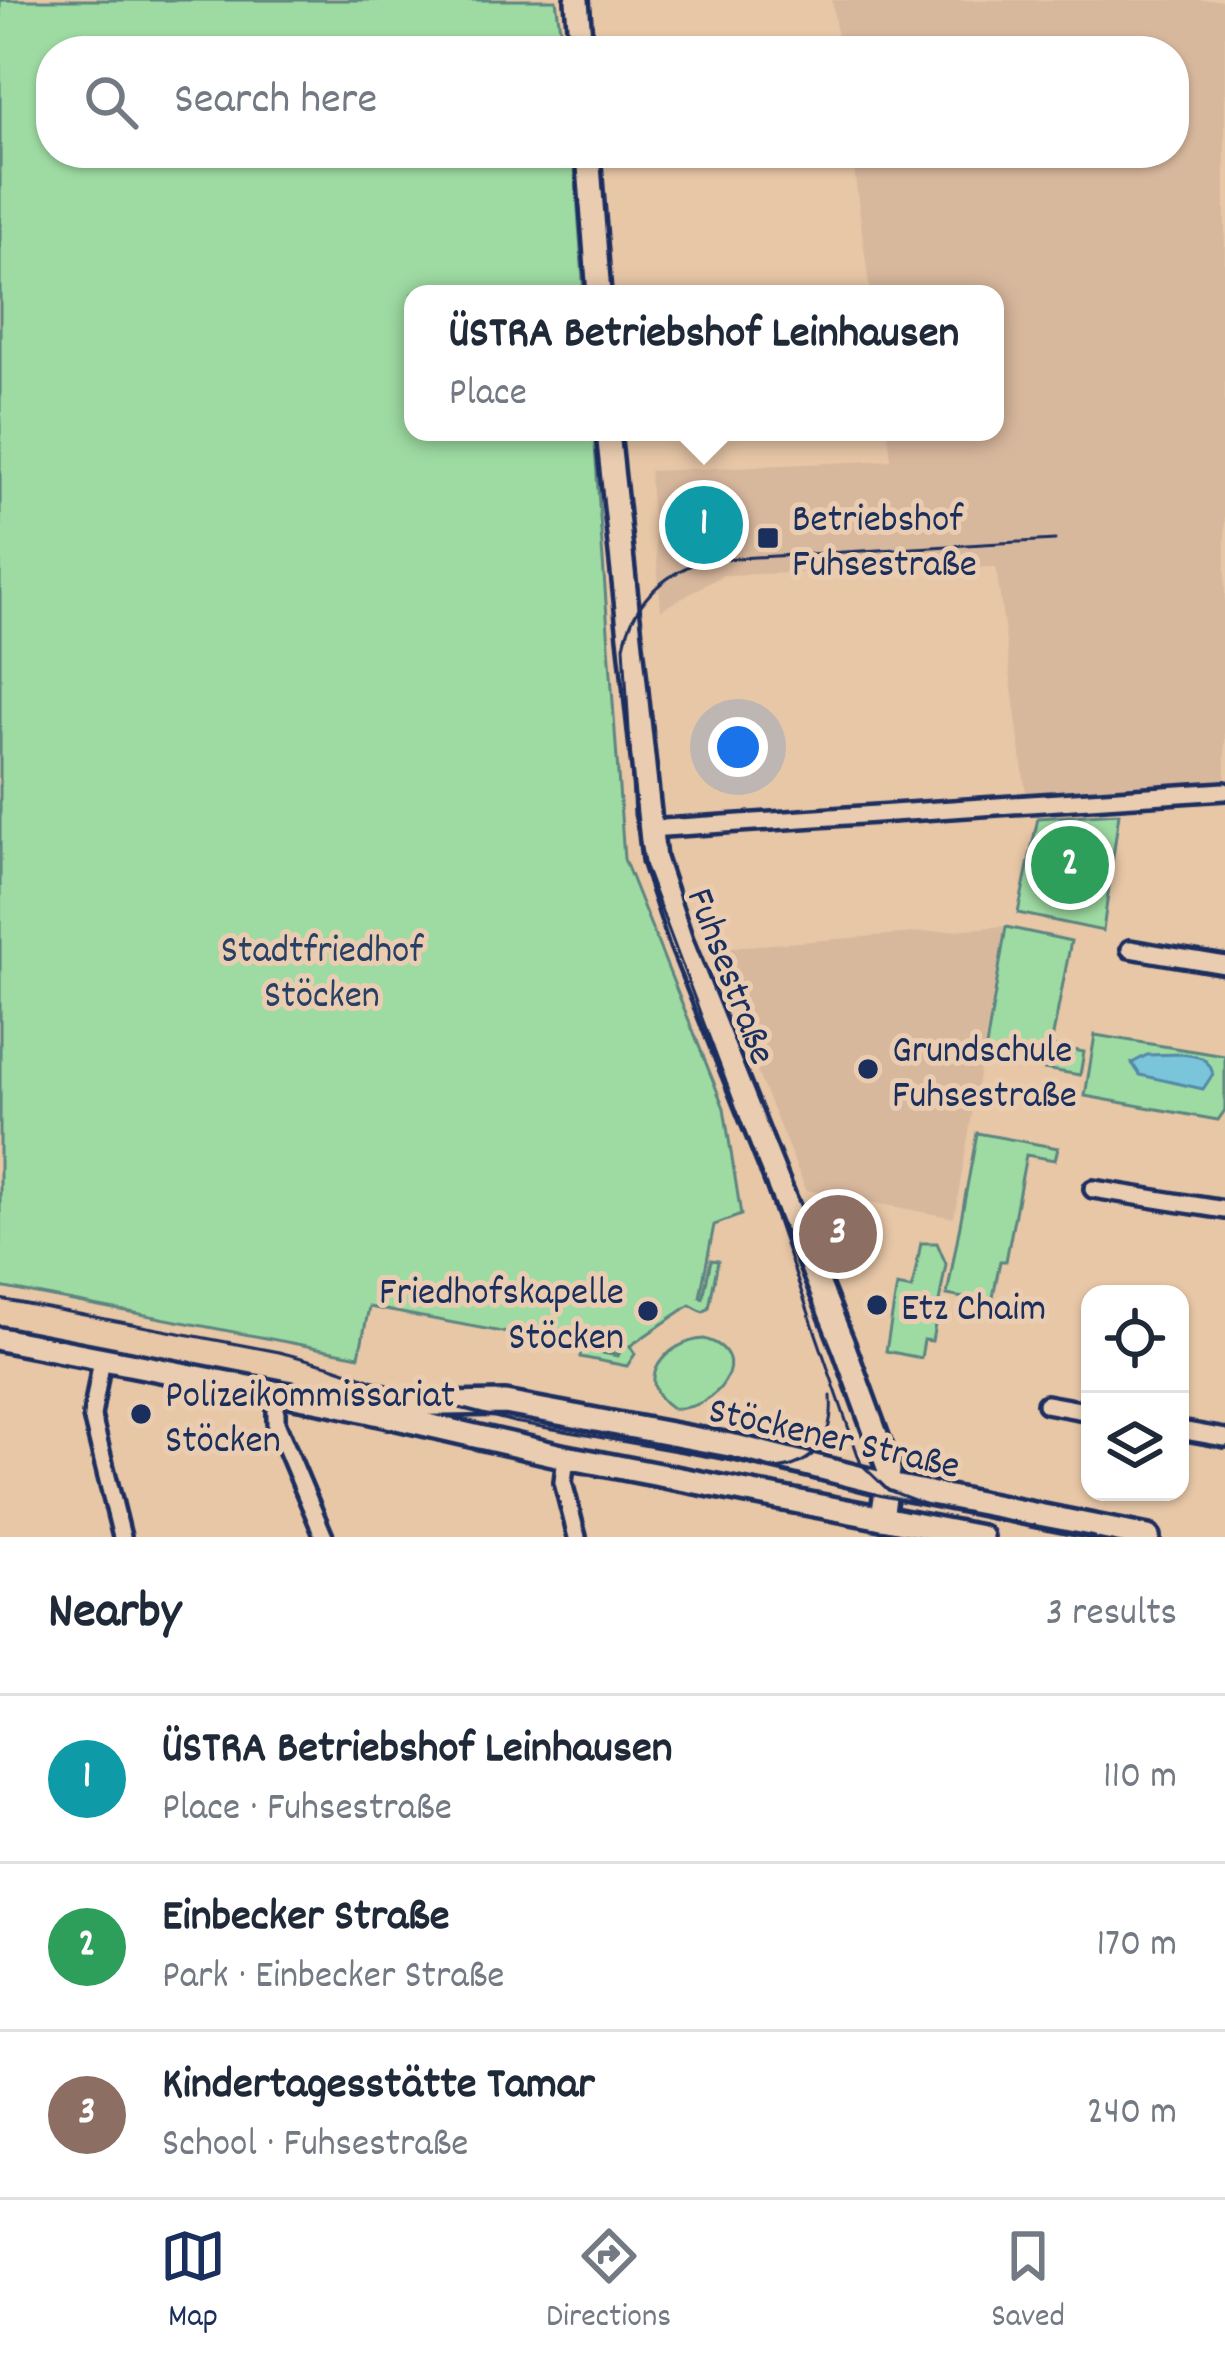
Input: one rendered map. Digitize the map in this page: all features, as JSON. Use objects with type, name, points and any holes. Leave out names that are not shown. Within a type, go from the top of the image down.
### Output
[{"type":"street","points":[[577,0],[580,36]]},
{"type":"street","points":[[589,168],[598,285]]},
{"type":"street","name":"Fuhsestraße","points":[[609,441],[649,829],[670,913],[889,1470],[882,1518]]},
{"type":"street","points":[[649,829],[1225,791]]},
{"type":"street","points":[[1130,949],[1225,965]]},
{"type":"street","points":[[1093,1189],[1225,1210]]},
{"type":"street","name":"Stöckener Straße","points":[[0,1339],[336,1403],[566,1457],[980,1537]]},
{"type":"street","points":[[102,1359],[92,1416],[122,1537]]},
{"type":"street","points":[[276,1392],[276,1423],[323,1537]]},
{"type":"street","name":"Stöckener Straße","points":[[336,1403],[505,1403],[735,1446],[889,1485],[1148,1537]]},
{"type":"street","points":[[496,1442],[491,1416],[505,1403]]},
{"type":"street","points":[[1046,1404],[1081,1410]]},
{"type":"street","points":[[1189,1432],[1225,1438]]},
{"type":"street","points":[[566,1457],[563,1482],[577,1537]]},
{"type":"shaded area","points":[[832,0],[1225,0],[1225,781],[1026,794],[996,567],[723,575],[661,610],[649,471],[891,460],[889,441],[1004,441],[1004,285],[869,285],[854,168],[1189,168],[1189,36],[837,36]]},
{"type":"shaded area","name":"Grundschule Fuhsestraße","points":[[1005,926],[954,1218],[806,1190],[706,949]]},
{"type":"shaded area","points":[[823,1201],[844,1205],[840,1227],[859,1230],[853,1261],[826,1256],[818,1237]]},
{"type":"green space","name":"Stadtfriedhof Stöcken","points":[[0,0],[556,0],[561,36],[36,36],[36,168],[575,168],[583,285],[404,285],[404,441],[595,441],[624,859],[724,1108],[741,1215],[714,1225],[700,1297],[711,1260],[718,1261],[709,1308],[703,1312],[690,1305],[630,1346],[635,1354],[627,1366],[580,1357],[581,1349],[619,1354],[369,1307],[359,1356],[0,1287]]},
{"type":"green space","points":[[1119,813],[1103,931],[1018,913],[1038,818]]},
{"type":"green space","points":[[1006,927],[1071,941],[1051,1046],[1084,1052],[1080,1075],[984,1059]]},
{"type":"green space","points":[[1095,1035],[1225,1056],[1225,1110],[1218,1120],[1085,1096]]},
{"type":"green space","points":[[977,1133],[1058,1148],[1055,1160],[1026,1155],[1006,1261],[1000,1261],[992,1303],[947,1295]]},
{"type":"green space","points":[[921,1243],[937,1243],[946,1264],[932,1341],[924,1340],[921,1358],[886,1351],[897,1286],[912,1289]]},
{"type":"green space","points":[[704,1339],[728,1356],[725,1381],[704,1401],[672,1408],[654,1386],[659,1364],[678,1347]]},
{"type":"water","points":[[1147,1055],[1197,1056],[1208,1064],[1213,1074],[1203,1089],[1140,1075],[1132,1063]]},
{"type":"tram line","points":[[927,1505],[888,1490],[861,1464],[760,1172],[645,867],[634,815],[624,646],[634,616],[652,592],[704,560],[1055,540]]},
{"type":"tram line","points":[[0,1299],[279,1352],[514,1422],[732,1461],[1095,1537]]},
{"type":"tram line","points":[[773,1469],[801,1462],[819,1447],[829,1424],[831,1396]]},
{"type":"place","name":"ÜSTRA Betriebshof Leinhausen","points":[[704,525]]},
{"type":"place","name":"Betriebshof Fuhsestraße","points":[[768,538]]},
{"type":"place","name":"Einbecker Straße","points":[[1070,865]]},
{"type":"place","name":"Grundschule Fuhsestraße","points":[[868,1069]]},
{"type":"place","name":"Kindertagesstätte Tamar","points":[[838,1234]]},
{"type":"place","name":"Etz Chaim","points":[[877,1305]]},
{"type":"place","name":"Friedhofskapelle Stöcken","points":[[648,1311]]},
{"type":"place","name":"Polizeikommissariat Stöcken","points":[[141,1414]]}]
